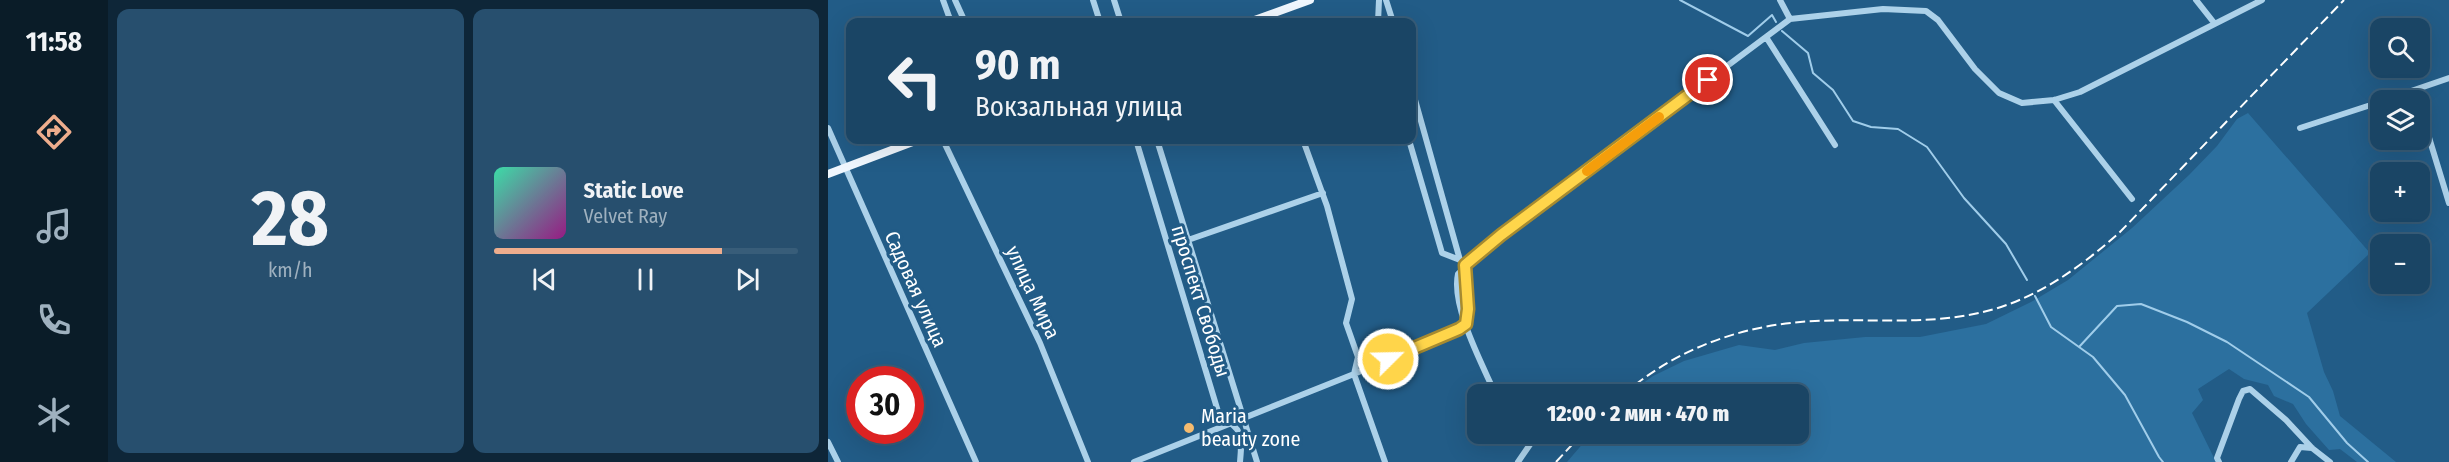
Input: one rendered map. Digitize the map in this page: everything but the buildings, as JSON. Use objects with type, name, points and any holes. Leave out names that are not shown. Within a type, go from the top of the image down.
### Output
[{"type":"main road","points":[[1260,18],[1310,0]]},
{"type":"main road","points":[[828,174],[908,144]]},
{"type":"street","points":[[943,0],[950,18]]},
{"type":"street","points":[[955,0],[963,18]]},
{"type":"street","points":[[1093,0],[1099,18]]},
{"type":"street","points":[[1114,0],[1120,18]]},
{"type":"street","points":[[1378,18],[1379,0]]},
{"type":"street","points":[[1386,0],[1392,18]]},
{"type":"street","points":[[1780,0],[1790,18]]},
{"type":"street","points":[[1882,0],[1883,9]]},
{"type":"street","points":[[2196,0],[2215,24]]},
{"type":"street","points":[[1491,384],[1473,345],[1456,281],[1463,262],[1790,18],[1883,9],[1926,11],[1938,20],[1975,69],[1999,93],[2022,103],[2054,100],[2080,92],[2262,0]]},
{"type":"street","points":[[1766,37],[1835,145]]},
{"type":"street","points":[[2417,90],[2449,78]]},
{"type":"street","points":[[2054,100],[2132,199]]},
{"type":"street","points":[[1134,462],[1354,374],[1466,324],[1468,309],[1463,262],[1416,103]]},
{"type":"street","points":[[2300,128],[2370,105]]},
{"type":"street","name":"Садовая улица","points":[[828,128],[975,462]]},
{"type":"street","points":[[2430,141],[2449,203]]},
{"type":"street","name":"улица Мира","points":[[945,144],[1040,343],[1088,462]]},
{"type":"street","name":"проспект Свободы","points":[[1137,144],[1220,418],[1233,422],[1242,439],[1240,462]]},
{"type":"street","name":"проспект Свободы","points":[[1158,144],[1257,462]]},
{"type":"street","points":[[1305,144],[1323,193],[1352,299],[1346,323],[1358,357],[1354,374],[1385,462]]},
{"type":"street","points":[[1409,144],[1442,253],[1463,262]]},
{"type":"street","points":[[1188,240],[1323,193]]},
{"type":"street","points":[[2218,460],[2239,399],[2243,391],[2250,389],[2330,462]]},
{"type":"street","points":[[828,442],[838,462]]},
{"type":"street","points":[[1518,462],[1530,444]]},
{"type":"street","points":[[2291,462],[2300,447],[2312,448]]},
{"type":"shaded area","points":[[2248,113],[2370,253],[2307,313],[2324,372],[2333,391],[2340,416],[2396,462],[2357,462],[2340,449],[2329,450],[2306,424],[2293,404],[2274,396],[2268,385],[2244,379],[2229,369],[2198,389],[2203,400],[2192,413],[2216,462],[1567,462],[1582,444],[1809,444],[1809,384],[1642,384],[1684,361],[1739,345],[1775,350],[1804,343],[1865,337],[1920,337],[1986,324],[2031,302],[2068,280],[2132,228],[2217,146],[2237,119]]},
{"type":"waterway","points":[[1680,0],[1748,36],[1772,15],[1776,22]]},
{"type":"waterway","points":[[1782,31],[1808,53],[1813,73],[1833,90],[1853,121],[1871,127],[1898,129],[1927,147],[1964,198],[2006,244],[2027,280]]},
{"type":"waterway","points":[[2035,296],[2051,327],[2093,357],[2125,395],[2163,462]]},
{"type":"waterway","points":[[2079,347],[2117,306],[2141,304],[2187,322],[2227,342],[2309,397],[2347,443],[2368,462]]},
{"type":"railway","points":[[1637,384],[1689,351],[1738,333],[1763,327],[1815,321],[1955,317],[2001,307],[2049,285],[2092,256],[2119,233],[2344,0]]},
{"type":"railway","points":[[1556,462],[1573,444]]},
{"type":"slow traffic","points":[[1587,171],[1659,117]]},
{"type":"place","name":"Maria beauty zone","points":[[1189,428]]},
{"type":"route","points":[[1388,359],[1466,324],[1468,309],[1465,265],[1501,235],[1708,80]]}]
